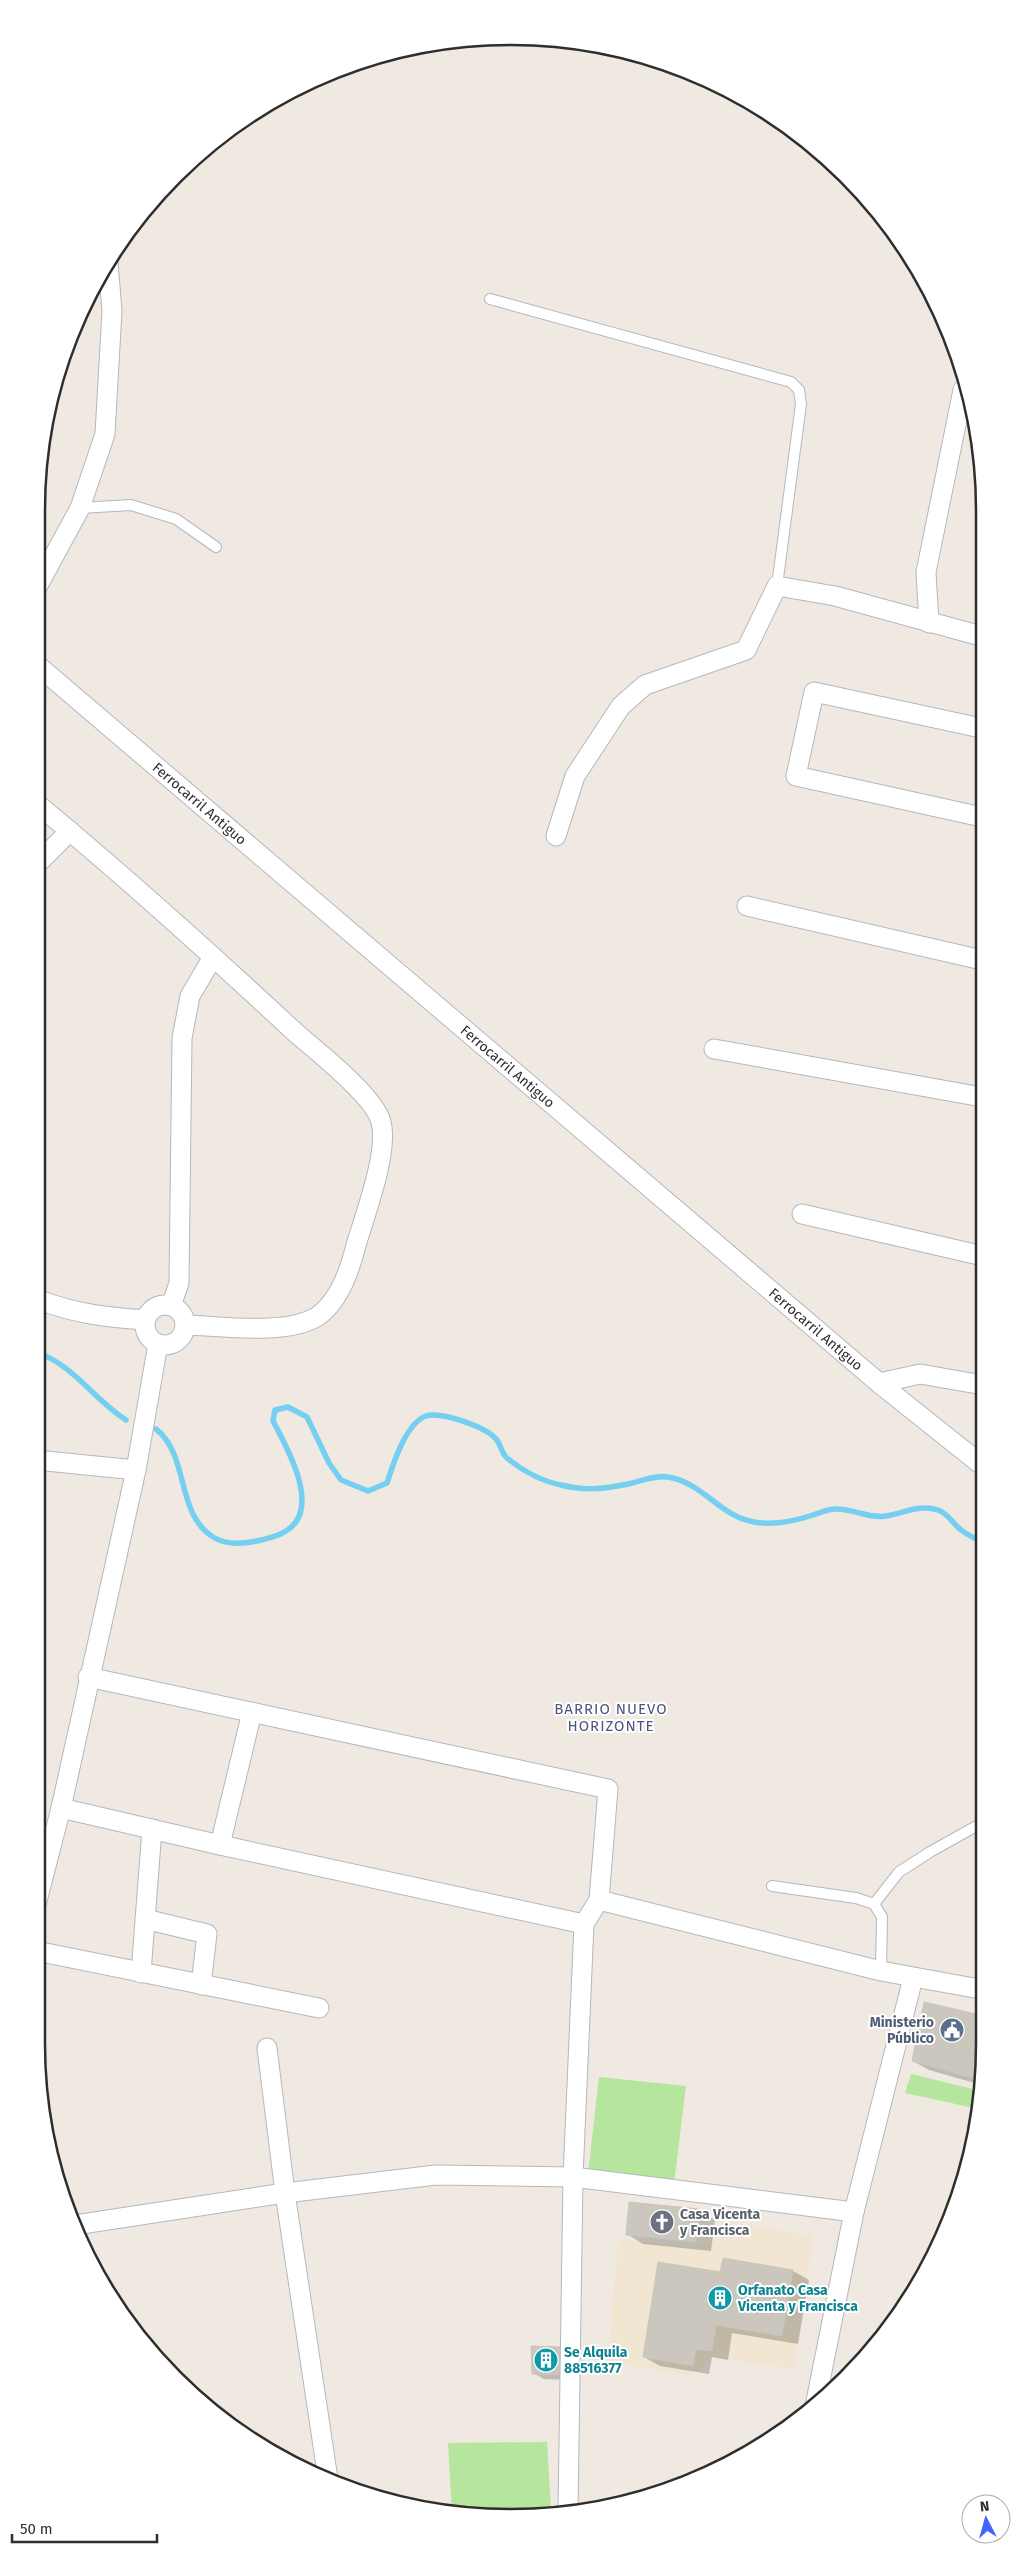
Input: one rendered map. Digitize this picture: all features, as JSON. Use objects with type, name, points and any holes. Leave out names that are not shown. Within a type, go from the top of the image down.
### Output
[{"type":"street","points":[[45,572],[80,508],[105,434],[112,311],[109,275]]},
{"type":"street","points":[[929,623],[926,572],[962,397]]},
{"type":"street","points":[[556,836],[575,776],[621,706],[645,685],[746,650],[777,586],[835,596],[976,635]]},
{"type":"street","name":"Ferrocarril Antiguo","points":[[45,672],[878,1383],[976,1460]]},
{"type":"street","points":[[976,727],[814,692],[796,776],[976,816]]},
{"type":"street","points":[[45,810],[213,957],[373,1106],[381,1122],[382,1150],[351,1266],[332,1302],[317,1316],[280,1328],[185,1325]]},
{"type":"street","points":[[45,856],[70,831]]},
{"type":"street","points":[[747,906],[976,959]]},
{"type":"street","points":[[171,1306],[179,1283],[182,1038],[190,996],[213,957]]},
{"type":"street","points":[[714,1048],[976,1096]]},
{"type":"street","points":[[802,1214],[976,1254]]},
{"type":"street","points":[[45,1302],[71,1312],[102,1317],[145,1320]]},
{"type":"street","points":[[160,1306],[171,1306],[181,1314],[185,1325],[181,1337],[171,1344],[158,1344],[150,1339],[145,1330],[145,1320],[151,1310],[160,1306]]},
{"type":"street","points":[[45,1869],[136,1470],[158,1344]]},
{"type":"street","points":[[878,1383],[920,1374],[976,1384]]},
{"type":"street","points":[[45,1461],[136,1470]]},
{"type":"street","points":[[88,1677],[608,1789],[599,1900],[584,1924],[573,2177],[568,2505]]},
{"type":"street","points":[[220,1845],[252,1712]]},
{"type":"street","points":[[60,1808],[220,1845],[584,1924]]},
{"type":"street","points":[[141,1973],[152,1829]]},
{"type":"street","points":[[599,1900],[881,1971],[976,1988]]},
{"type":"street","points":[[145,1919],[207,1934],[200,1986]]},
{"type":"street","points":[[45,1953],[200,1986],[319,2008]]},
{"type":"street","points":[[818,2392],[854,2212],[913,1978]]},
{"type":"street","points":[[267,2048],[327,2472]]},
{"type":"street","points":[[81,2224],[286,2193],[436,2175],[573,2177],[854,2212]]},
{"type":"lane","points":[[490,300],[791,382],[798,390],[801,404],[777,586]]},
{"type":"lane","points":[[80,508],[132,505],[176,519],[216,547]]},
{"type":"lane","points":[[874,1904],[899,1872],[976,1826]]},
{"type":"lane","points":[[772,1886],[856,1898],[874,1904],[882,1917],[881,1971]]},
{"type":"shaded area","name":"Casa Vicenta y Francisca","points":[[721,2221],[813,2235],[794,2369],[711,2357],[699,2370],[687,2375],[608,2362],[618,2239],[691,2247],[711,2241]]},
{"type":"green space","points":[[911,2074],[973,2089],[971,2107],[905,2093]]},
{"type":"green space","points":[[599,2077],[686,2086],[674,2184],[588,2174]]},
{"type":"green space","points":[[547,2442],[551,2507],[510,2509],[452,2505],[448,2443]]},
{"type":"building","name":"Ministerio Público","points":[[924,2002],[976,2014],[975,2079],[912,2061]]},
{"type":"building","name":"Casa Vicenta y Francisca","points":[[629,2202],[699,2209],[696,2242],[626,2235]]},
{"type":"building","name":"Orfanato Casa Vicenta y Francisca","points":[[723,2258],[793,2270],[782,2336],[716,2325],[712,2351],[696,2349],[693,2366],[643,2357],[658,2262],[720,2272]]},
{"type":"building","name":"Se Alquila 88516377","points":[[531,2346],[562,2347],[561,2375],[532,2374]]},
{"type":"waterway","points":[[45,1356],[61,1365],[114,1412],[126,1420]]},
{"type":"waterway","points":[[156,1429],[167,1440],[174,1454],[187,1499],[201,1527],[218,1540],[230,1543],[249,1542],[274,1537],[286,1531],[297,1521],[301,1508],[302,1493],[293,1461],[273,1421],[275,1410],[288,1407],[307,1417],[329,1463],[341,1480],[368,1491],[387,1483],[406,1435],[419,1420],[433,1415],[463,1421],[491,1434],[499,1443],[505,1456],[513,1463],[539,1478],[561,1485],[586,1489],[603,1488],[653,1478],[668,1477],[681,1480],[692,1486],[721,1507],[742,1519],[761,1523],[791,1521],[832,1509],[848,1510],[879,1517],[918,1508],[931,1508],[948,1516],[957,1527],[976,1539]]},
{"type":"place","name":"Ministerio Público","points":[[952,2030]]},
{"type":"place","name":"Casa Vicenta y Francisca","points":[[662,2222]]},
{"type":"place","name":"Orfanato Casa Vicenta y Francisca","points":[[720,2298]]},
{"type":"place","name":"Se Alquila 88516377","points":[[546,2360]]},
{"type":"district","name":"BARRIO NUEVO HORIZONTE","points":[[611,1718]]}]
